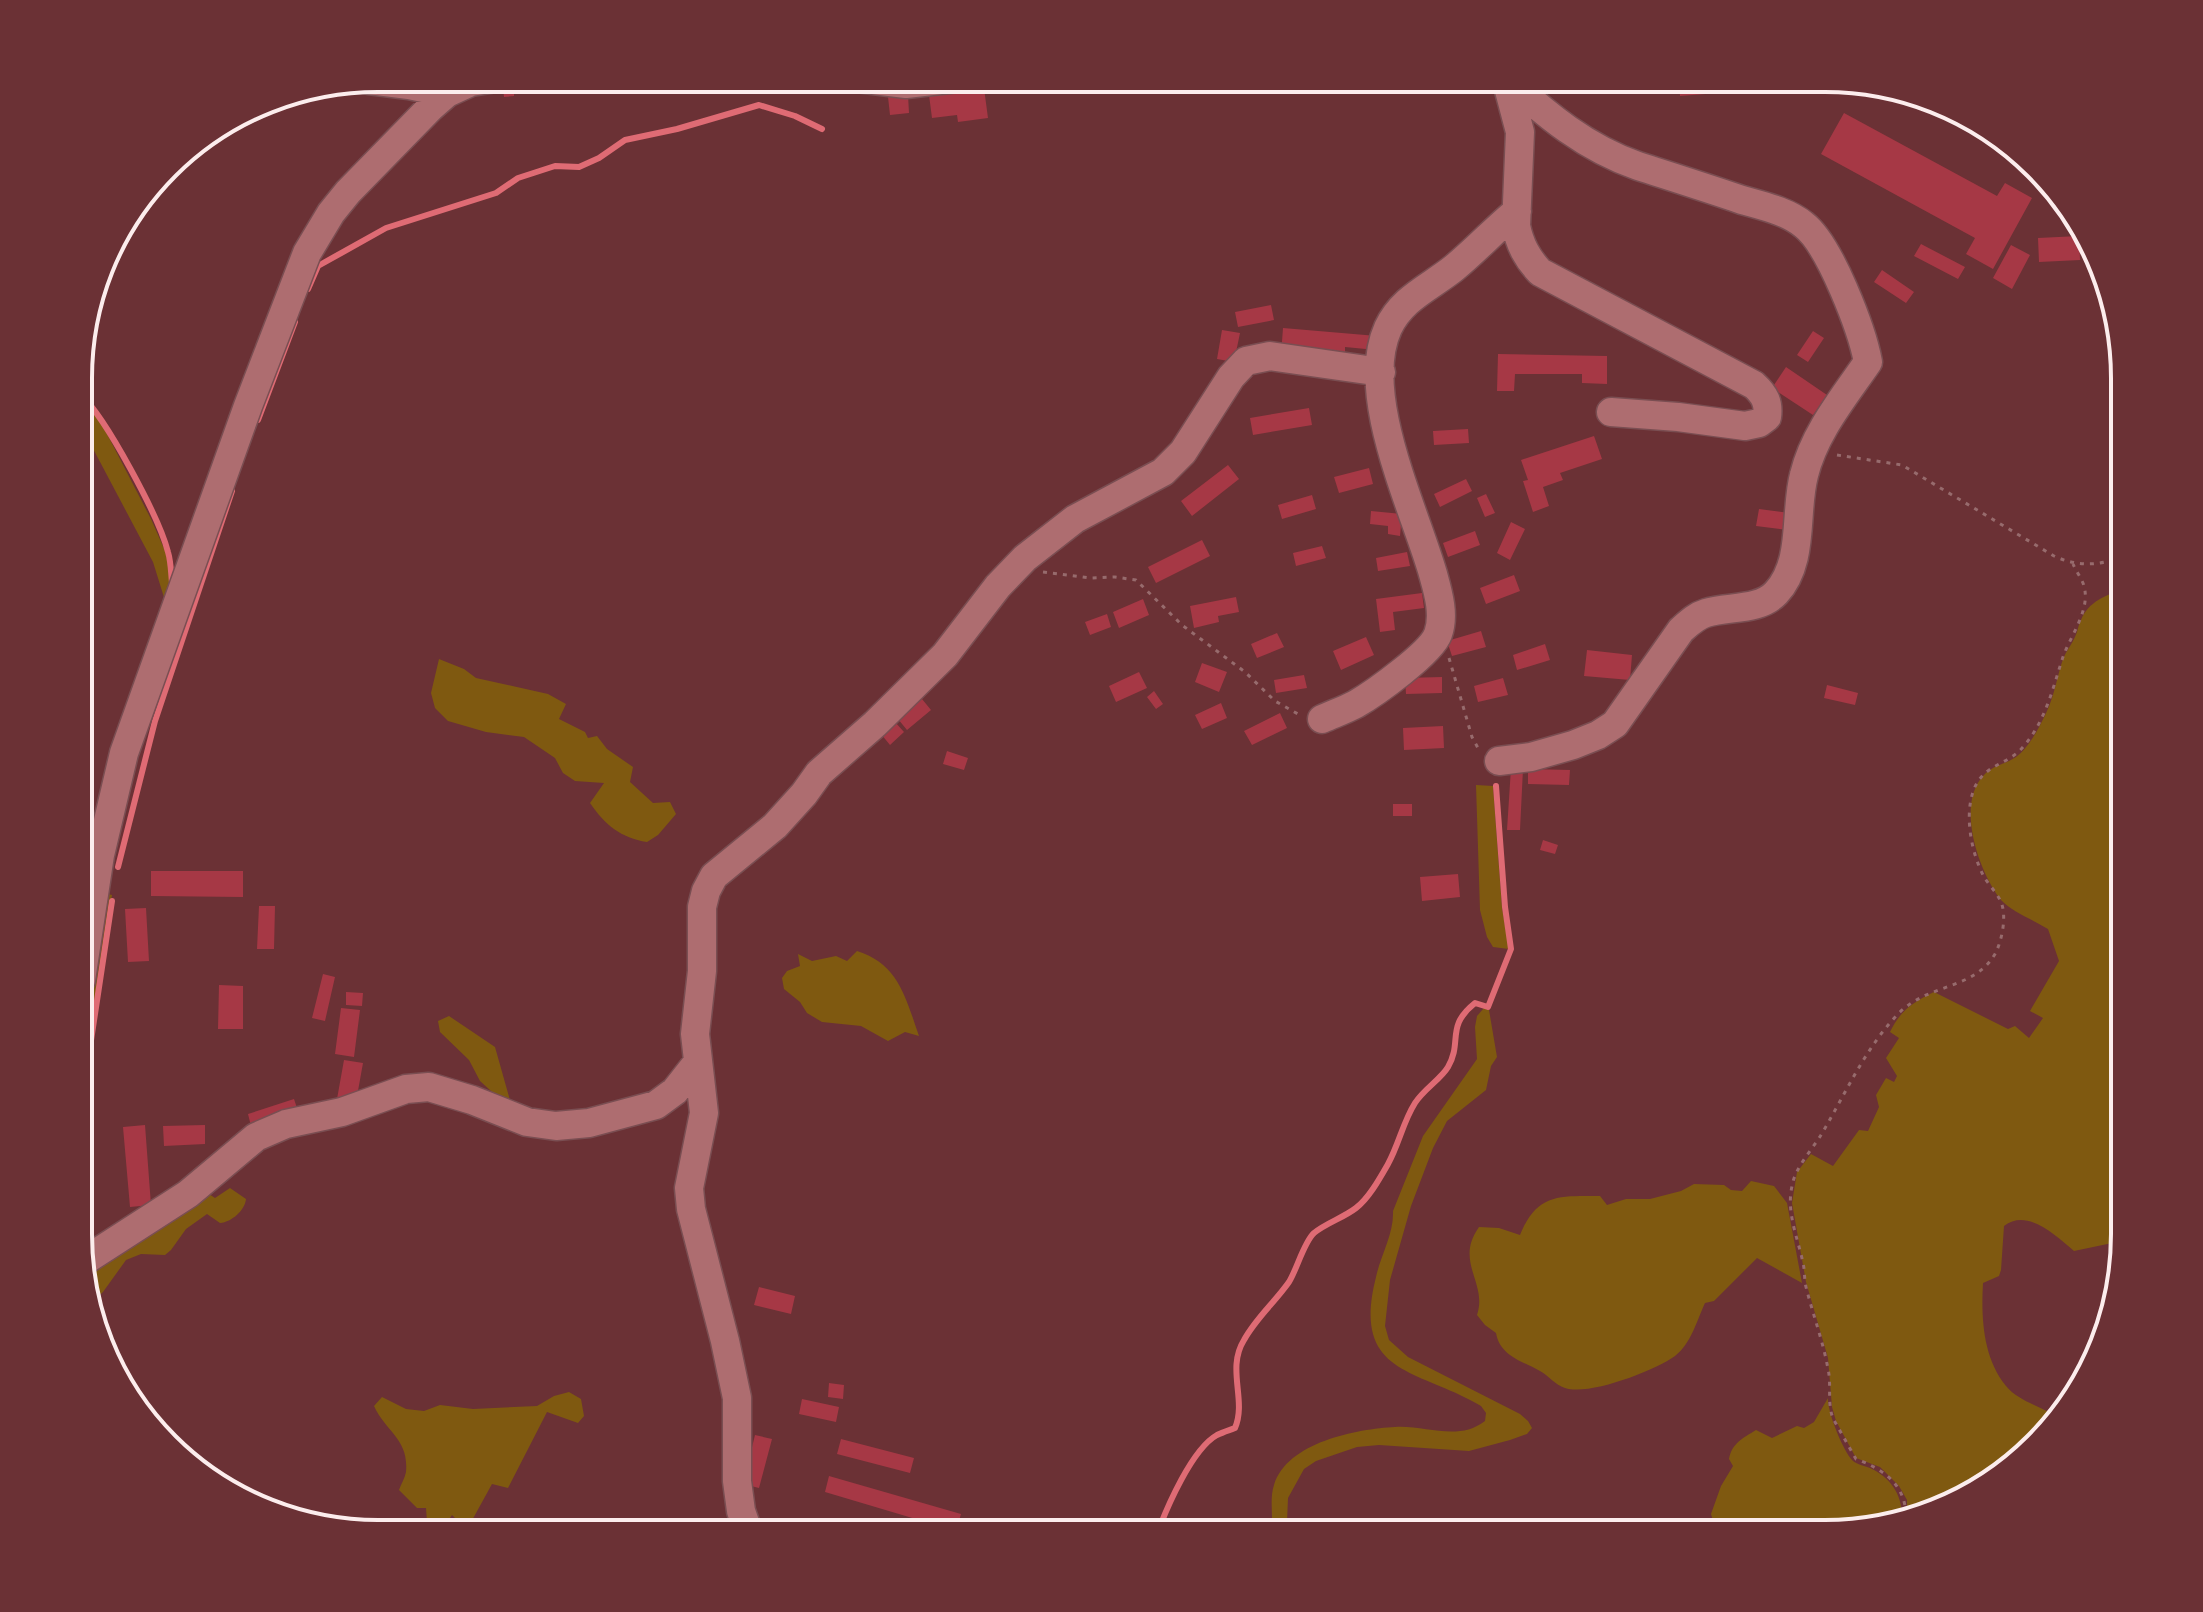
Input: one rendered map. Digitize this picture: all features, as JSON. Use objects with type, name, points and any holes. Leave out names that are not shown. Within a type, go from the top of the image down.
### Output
[{"type":"street","points":[[443,92],[447,93]]},
{"type":"street","points":[[1510,92],[1520,132],[1517,211],[1520,241],[1529,259],[1540,272],[1754,385],[1769,406],[1767,417],[1759,423],[1745,426],[1611,412]]},
{"type":"street","points":[[1499,761],[1555,751],[1598,735],[1615,724],[1681,630],[1694,618],[1764,602],[1776,594],[1793,560],[1804,475],[1811,457],[1835,410],[1868,362],[1865,346],[1829,257],[1806,226],[1776,211],[1634,164],[1596,148],[1567,130],[1522,92]]},
{"type":"street","points":[[93,904],[100,855],[124,753],[295,281],[318,234],[340,203],[447,93]]},
{"type":"street","points":[[1322,719],[1355,704],[1410,665],[1438,635],[1441,619],[1439,598],[1425,548],[1388,442],[1379,389],[1386,332],[1409,299],[1466,257],[1517,211]]},
{"type":"street","points":[[744,1520],[737,1481],[737,1398],[691,1209],[689,1188],[704,1113],[695,1034],[702,971],[702,907],[714,876],[775,826],[819,773],[875,724],[945,655],[998,586],[1025,558],[1075,519],[1163,472],[1183,452],[1231,377],[1246,361],[1270,356],[1381,372]]},
{"type":"street","points":[[93,1255],[188,1194],[256,1137],[286,1124],[342,1112],[406,1089],[429,1087],[527,1122],[556,1126],[589,1123],[656,1105],[675,1091],[697,1063]]},
{"type":"path","points":[[1811,457],[1834,455],[1902,465],[2054,556],[2073,564],[2096,565],[2110,560]]},
{"type":"path","points":[[1025,558],[1039,572],[1136,580],[1182,625],[1245,672],[1275,701],[1300,715],[1322,719]]},
{"type":"path","points":[[1906,1508],[1898,1486],[1879,1468],[1856,1459],[1835,1422],[1827,1358],[1794,1233],[1791,1187],[1796,1172],[1826,1126],[1847,1084],[1895,1017],[1911,1001],[1976,975],[1995,954],[2004,915],[2002,903],[1983,875],[1973,843],[1969,825],[1972,800],[1981,775],[2000,761],[2014,757],[2025,746],[2045,712],[2056,686],[2062,657],[2075,635],[2084,602],[2084,586],[2073,564]]},
{"type":"path","points":[[1438,635],[1445,643],[1472,737],[1482,755],[1499,761]]},
{"type":"shaded area","points":[[92,410],[166,553],[174,598],[106,796],[93,879],[93,832],[126,708],[167,607],[153,562],[92,447]]},
{"type":"shaded area","points":[[2110,594],[2111,1243],[2074,1251],[2050,1231],[2031,1222],[2013,1221],[2004,1226],[1999,1276],[1983,1283],[1983,1324],[1988,1350],[1998,1375],[2011,1392],[2049,1412],[2014,1449],[1984,1472],[1952,1491],[1907,1508],[1907,1500],[1899,1486],[1880,1467],[1856,1458],[1836,1421],[1828,1358],[1806,1282],[1792,1203],[1797,1172],[1811,1154],[1833,1166],[1859,1130],[1868,1131],[1879,1107],[1876,1095],[1886,1078],[1894,1082],[1897,1076],[1886,1058],[1899,1038],[1890,1032],[1903,1013],[1920,1000],[1934,992],[2008,1029],[2015,1026],[2029,1038],[2043,1018],[2030,1011],[2059,961],[2048,929],[2006,904],[1993,888],[1973,838],[1971,803],[1984,775],[2016,757],[2034,736],[2050,705],[2063,659],[2080,622],[2088,608]]},
{"type":"shaded area","points":[[439,659],[464,669],[476,678],[548,694],[566,704],[559,719],[585,732],[588,738],[597,736],[607,749],[633,767],[630,782],[653,803],[670,802],[676,814],[658,835],[647,842],[621,834],[590,803],[604,783],[575,781],[563,773],[555,758],[524,737],[486,732],[448,721],[435,708],[431,693]]},
{"type":"shaded area","points":[[1476,785],[1493,786],[1502,908],[1509,949],[1493,947],[1480,910]]},
{"type":"shaded area","points":[[104,893],[112,895],[93,1015],[93,936],[98,899]]},
{"type":"shaded area","points":[[857,951],[871,957],[892,974],[905,996],[919,1036],[905,1032],[888,1041],[861,1026],[822,1022],[807,1013],[800,1002],[784,989],[782,978],[787,971],[800,966],[798,954],[812,961],[836,956],[847,961]]},
{"type":"shaded area","points":[[1484,1008],[1489,1010],[1497,1057],[1491,1066],[1486,1090],[1447,1121],[1433,1148],[1411,1206],[1390,1280],[1385,1326],[1389,1340],[1408,1357],[1520,1414],[1532,1428],[1527,1434],[1469,1451],[1379,1445],[1357,1447],[1316,1461],[1304,1469],[1288,1498],[1287,1520],[1272,1520],[1274,1485],[1281,1470],[1308,1448],[1343,1435],[1379,1428],[1407,1427],[1453,1432],[1464,1431],[1485,1421],[1486,1413],[1481,1406],[1413,1375],[1381,1351],[1373,1334],[1371,1309],[1393,1211],[1423,1136],[1477,1059],[1477,1016]]},
{"type":"shaded area","points":[[449,1016],[495,1047],[513,1111],[480,1081],[469,1060],[440,1032],[438,1021]]},
{"type":"shaded area","points":[[1751,1181],[1774,1186],[1787,1203],[1802,1283],[1757,1258],[1714,1301],[1705,1303],[1681,1351],[1652,1368],[1605,1385],[1576,1390],[1565,1388],[1507,1352],[1496,1333],[1477,1315],[1478,1293],[1470,1251],[1479,1227],[1499,1228],[1520,1235],[1534,1211],[1542,1204],[1561,1197],[1600,1196],[1607,1205],[1626,1199],[1650,1199],[1681,1191],[1694,1184],[1724,1185],[1731,1190],[1742,1191]]},
{"type":"shaded area","points":[[230,1188],[246,1199],[237,1215],[229,1220],[220,1223],[207,1214],[186,1229],[165,1255],[141,1254],[126,1260],[99,1296],[94,1265],[209,1194],[215,1198]]},
{"type":"shaded area","points":[[569,1392],[581,1399],[584,1416],[578,1423],[547,1412],[508,1488],[492,1484],[472,1520],[457,1520],[452,1515],[449,1520],[427,1520],[426,1508],[417,1508],[399,1490],[406,1461],[400,1443],[374,1406],[382,1397],[406,1409],[424,1411],[440,1405],[473,1409],[537,1406]]},
{"type":"shaded area","points":[[1828,1398],[1833,1421],[1849,1456],[1854,1462],[1889,1481],[1900,1500],[1901,1509],[1863,1518],[1713,1520],[1711,1514],[1721,1486],[1733,1466],[1729,1459],[1735,1445],[1756,1430],[1772,1438],[1814,1422]]},
{"type":"building","points":[[504,92],[514,92],[514,96],[504,97]]},
{"type":"building","points":[[985,92],[988,118],[958,122],[957,115],[932,118],[929,95]]},
{"type":"building","points":[[1680,92],[1731,92],[1680,96]]},
{"type":"building","points":[[908,95],[909,113],[890,115],[888,97]]},
{"type":"building","points":[[1844,113],[1997,196],[2005,183],[2032,198],[1993,269],[1966,254],[1975,238],[1821,154]]},
{"type":"building","points":[[2074,236],[2079,246],[2080,260],[2039,262],[2038,238]]},
{"type":"building","points":[[1921,244],[1965,267],[1958,279],[1914,256]]},
{"type":"building","points":[[2011,245],[2030,255],[2012,289],[1993,278]]},
{"type":"building","points":[[1882,270],[1914,292],[1906,303],[1874,282]]},
{"type":"building","points":[[1271,305],[1274,320],[1238,327],[1235,312]]},
{"type":"building","points":[[1283,328],[1377,336],[1376,350],[1345,347],[1345,360],[1281,355]]},
{"type":"building","points":[[1222,330],[1240,333],[1234,362],[1217,359]]},
{"type":"building","points":[[1813,331],[1824,338],[1808,362],[1797,355]]},
{"type":"building","points":[[1498,354],[1607,356],[1607,384],[1582,383],[1582,374],[1515,374],[1514,391],[1497,391]]},
{"type":"building","points":[[1786,367],[1827,395],[1813,415],[1772,388]]},
{"type":"building","points":[[1309,408],[1312,425],[1253,435],[1250,418]]},
{"type":"building","points":[[1468,429],[1469,443],[1434,445],[1433,431]]},
{"type":"building","points":[[1594,436],[1602,459],[1560,473],[1563,480],[1543,487],[1549,506],[1533,512],[1523,481],[1528,480],[1521,460]]},
{"type":"building","points":[[1228,465],[1239,479],[1192,516],[1181,501]]},
{"type":"building","points":[[1369,468],[1373,484],[1339,493],[1334,477]]},
{"type":"building","points":[[1466,479],[1472,491],[1440,507],[1434,494]]},
{"type":"building","points":[[1486,494],[1495,513],[1485,517],[1477,498]]},
{"type":"building","points":[[1312,495],[1316,509],[1282,519],[1278,505]]},
{"type":"building","points":[[1759,509],[1790,513],[1787,530],[1756,526]]},
{"type":"building","points":[[1371,511],[1402,514],[1400,536],[1388,534],[1388,526],[1370,524]]},
{"type":"building","points":[[1511,522],[1525,529],[1510,560],[1497,553]]},
{"type":"building","points":[[1475,531],[1480,545],[1448,557],[1443,543]]},
{"type":"building","points":[[1202,540],[1210,556],[1156,583],[1148,567]]},
{"type":"building","points":[[1322,546],[1326,558],[1296,566],[1293,553]]},
{"type":"building","points":[[1407,552],[1410,566],[1378,571],[1376,558]]},
{"type":"building","points":[[1514,575],[1520,591],[1486,604],[1480,588]]},
{"type":"building","points":[[1422,593],[1424,608],[1393,612],[1395,630],[1380,632],[1376,599]]},
{"type":"building","points":[[1236,597],[1239,612],[1218,616],[1219,622],[1194,628],[1190,606]]},
{"type":"building","points":[[1143,599],[1149,615],[1119,628],[1113,612]]},
{"type":"building","points":[[1107,614],[1111,627],[1090,635],[1085,622]]},
{"type":"building","points":[[1481,631],[1486,647],[1452,656],[1447,641]]},
{"type":"building","points":[[1277,633],[1284,647],[1257,658],[1251,644]]},
{"type":"building","points":[[1366,637],[1374,655],[1341,670],[1333,651]]},
{"type":"building","points":[[1545,644],[1550,660],[1517,670],[1513,655]]},
{"type":"building","points":[[1587,650],[1632,655],[1630,680],[1584,676]]},
{"type":"building","points":[[1202,663],[1227,672],[1219,692],[1195,682]]},
{"type":"building","points":[[1139,672],[1147,688],[1116,702],[1109,686]]},
{"type":"building","points":[[1304,675],[1307,688],[1276,693],[1274,680]]},
{"type":"building","points":[[1442,677],[1442,693],[1406,694],[1405,678]]},
{"type":"building","points":[[1503,678],[1508,695],[1478,702],[1474,686]]},
{"type":"building","points":[[1827,685],[1858,693],[1855,705],[1824,698]]},
{"type":"building","points":[[1154,691],[1163,704],[1156,709],[1147,697]]},
{"type":"building","points":[[922,699],[931,710],[907,730],[898,719]]},
{"type":"building","points":[[1221,703],[1227,718],[1202,729],[1195,715]]},
{"type":"building","points":[[1280,713],[1287,728],[1252,745],[1244,731]]},
{"type":"building","points":[[895,722],[904,732],[890,745],[881,734]]},
{"type":"building","points":[[1443,726],[1444,748],[1404,750],[1403,728]]},
{"type":"building","points":[[947,751],[968,758],[964,770],[943,764]]},
{"type":"building","points":[[1511,768],[1523,769],[1520,830],[1507,830]]},
{"type":"building","points":[[1528,769],[1570,770],[1569,785],[1528,784]]},
{"type":"building","points":[[1393,804],[1412,804],[1412,816],[1393,816]]},
{"type":"building","points":[[1543,840],[1558,845],[1555,854],[1540,850]]},
{"type":"building","points":[[151,871],[243,871],[243,897],[151,896]]},
{"type":"building","points":[[1458,874],[1460,897],[1422,901],[1420,877]]},
{"type":"building","points":[[259,906],[275,906],[274,949],[257,949]]},
{"type":"building","points":[[146,908],[149,961],[128,962],[125,909]]},
{"type":"building","points":[[323,974],[335,977],[325,1021],[312,1018]]},
{"type":"building","points":[[219,985],[243,986],[243,1029],[218,1029]]},
{"type":"building","points":[[346,992],[363,993],[362,1006],[346,1005]]},
{"type":"building","points":[[341,1008],[360,1010],[354,1057],[335,1054]]},
{"type":"building","points":[[344,1060],[363,1063],[356,1102],[337,1099]]},
{"type":"building","points":[[294,1099],[298,1111],[251,1126],[248,1114]]},
{"type":"building","points":[[145,1125],[151,1205],[130,1207],[123,1127]]},
{"type":"building","points":[[205,1125],[205,1144],[164,1146],[163,1126]]},
{"type":"building","points":[[759,1287],[795,1296],[791,1314],[754,1305]]},
{"type":"building","points":[[829,1383],[844,1385],[843,1399],[828,1397]]},
{"type":"building","points":[[802,1399],[839,1407],[836,1422],[799,1414]]},
{"type":"building","points":[[755,1435],[772,1439],[759,1488],[743,1484]]},
{"type":"building","points":[[841,1439],[914,1458],[910,1473],[837,1454]]},
{"type":"building","points":[[829,1476],[961,1514],[959,1520],[919,1520],[825,1492]]},
{"type":"waterway","points":[[308,289],[318,266],[386,228],[496,193],[518,178],[555,166],[579,167],[625,140],[677,129],[759,105],[795,116],[822,129]]},
{"type":"waterway","points":[[258,420],[295,322]]},
{"type":"waterway","points":[[92,407],[143,493],[163,536],[172,583]]},
{"type":"waterway","points":[[118,867],[155,721],[232,491]]},
{"type":"waterway","points":[[1163,1520],[1198,1453],[1217,1435],[1235,1428],[1239,1407],[1237,1362],[1249,1332],[1289,1282],[1314,1233],[1356,1208],[1370,1193],[1392,1156],[1415,1103],[1448,1067],[1460,1019],[1475,1003],[1488,1007],[1511,949],[1496,786]]},
{"type":"waterway","points":[[93,1029],[112,901]]}]
